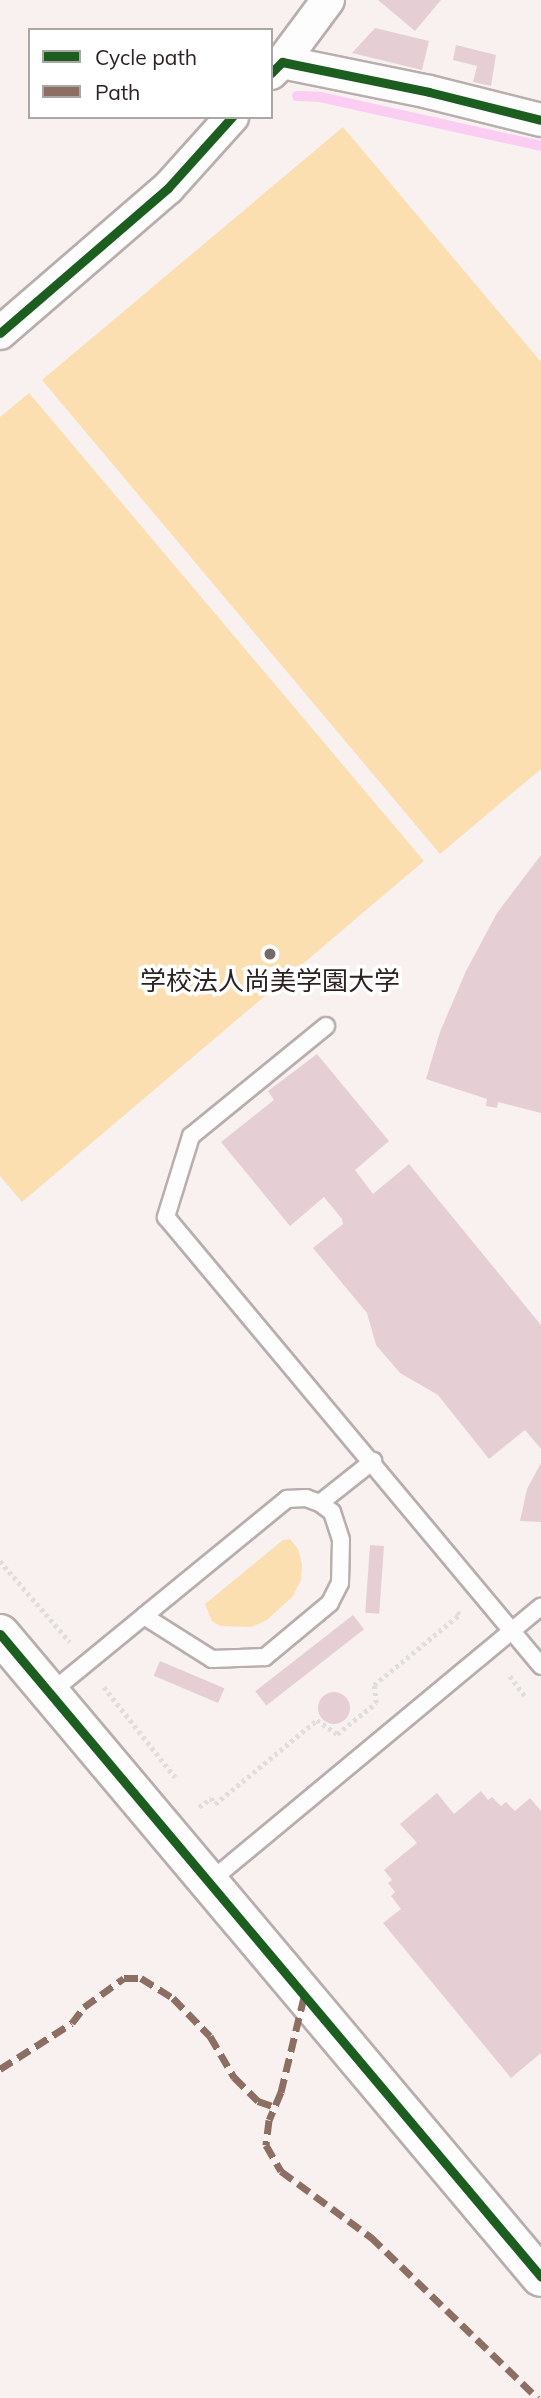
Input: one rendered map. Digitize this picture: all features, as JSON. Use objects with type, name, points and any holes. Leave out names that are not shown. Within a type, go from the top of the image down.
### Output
[{"type":"street","points":[[328,0],[277,67],[429,92],[541,120]]},
{"type":"street","points":[[0,333],[168,188],[230,119]]},
{"type":"street","points":[[0,1634],[541,2277]]},
{"type":"lane","points":[[326,1026],[191,1136],[166,1217],[373,1461],[541,1667]]},
{"type":"lane","points":[[320,1503],[373,1461]]},
{"type":"lane","points":[[50,1693],[144,1616],[287,1499],[306,1498],[320,1503],[332,1512],[341,1540],[340,1583],[330,1603],[265,1657],[212,1659],[144,1616]]},
{"type":"lane","points":[[208,1883],[541,1607]]},
{"type":"path","points":[[0,1561],[70,1642]]},
{"type":"path","points":[[199,1807],[211,1798],[215,1804],[317,1720],[337,1734],[376,1703],[373,1685],[459,1615],[450,1602]]},
{"type":"path","points":[[509,1675],[526,1697]]},
{"type":"path","points":[[104,1687],[181,1785]]},
{"type":"path","points":[[190,1796],[206,1817]]},
{"type":"shaded area","points":[[343,127],[541,362],[541,769],[440,854],[42,380]]},
{"type":"shaded area","points":[[29,393],[424,861],[22,1202],[0,1176],[0,417]]},
{"type":"shaded area","points":[[290,1539],[298,1549],[302,1564],[301,1580],[293,1596],[267,1620],[251,1627],[220,1626],[212,1621],[205,1604],[283,1540]]},
{"type":"building","points":[[378,0],[441,0],[415,31]]},
{"type":"building","points":[[375,28],[429,41],[422,70],[352,53]]},
{"type":"building","points":[[456,45],[496,55],[491,86],[473,82],[477,66],[453,60]]},
{"type":"building","points":[[541,855],[541,1113],[498,1102],[497,1108],[486,1106],[487,1099],[426,1079],[440,1032],[466,971],[497,913]]},
{"type":"building","points":[[317,1054],[389,1141],[355,1170],[373,1194],[409,1164],[541,1325],[541,1449],[525,1430],[489,1459],[438,1395],[400,1373],[376,1345],[367,1313],[313,1248],[343,1224],[324,1197],[290,1226],[221,1142],[274,1100],[268,1091]]},
{"type":"building","points":[[541,1463],[541,1522],[520,1521],[527,1489]]},
{"type":"building","points":[[370,1545],[384,1546],[379,1614],[365,1613]]},
{"type":"building","points":[[353,1615],[364,1629],[266,1706],[255,1691]]},
{"type":"building","points":[[160,1661],[224,1688],[218,1703],[154,1676]]},
{"type":"building","points":[[334,1692],[345,1697],[350,1708],[345,1719],[334,1724],[323,1719],[318,1708],[323,1697]]},
{"type":"building","points":[[481,1791],[488,1800],[492,1797],[501,1806],[506,1802],[515,1811],[530,1798],[541,1811],[541,2053],[511,2078],[383,1923],[401,1909],[391,1896],[395,1892],[388,1883],[392,1880],[384,1870],[417,1843],[400,1824],[437,1793],[454,1814]]},
{"type":"waterway","points":[[297,96],[320,97],[541,146]]},
{"type":"marked path","points":[[0,2069],[72,2023],[84,2007],[124,1978],[141,1978],[173,1998],[210,2036],[234,2077],[258,2101],[275,2107]]},
{"type":"marked path","points":[[304,1997],[281,2092],[269,2120],[266,2145],[281,2171],[371,2237],[538,2398]]},
{"type":"cycle path","points":[[273,71],[282,62],[429,92],[541,120]]},
{"type":"cycle path","points":[[0,333],[168,188],[230,119]]},
{"type":"cycle path","points":[[0,1634],[541,2277]]},
{"type":"place","name":"学校法人尚美学園大学","points":[[270,954]]}]
